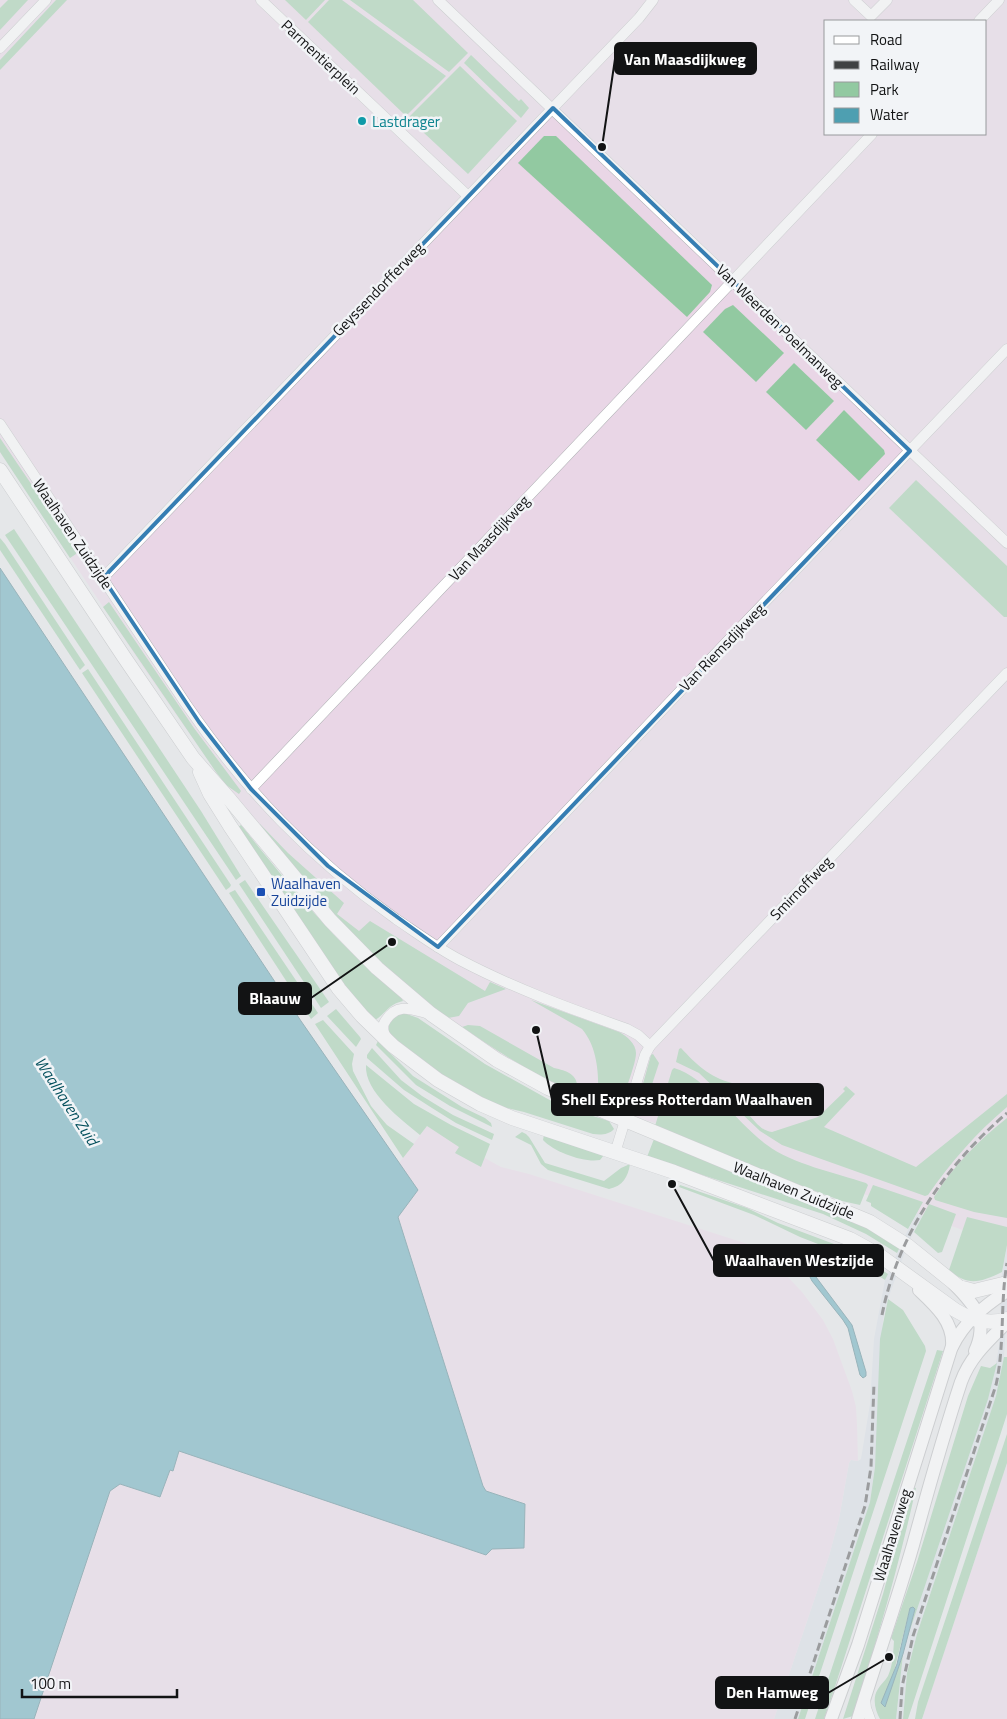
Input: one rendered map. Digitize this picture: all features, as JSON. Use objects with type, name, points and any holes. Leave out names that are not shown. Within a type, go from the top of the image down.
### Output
[{"type":"main road","name":"Waalhaven Zuidzijde","points":[[0,470],[124,658],[194,758],[330,920],[377,968],[431,1014],[497,1060],[539,1084],[858,1216],[905,1243],[950,1281],[968,1290],[980,1290],[1007,1283]]},
{"type":"main road","name":"Waalhaven Zuidzijde","points":[[194,758],[210,794],[331,977],[362,1016],[393,1046],[438,1080],[480,1104],[512,1118],[615,1154],[674,1172],[834,1232],[879,1256],[954,1310],[974,1317]]},
{"type":"main road","points":[[974,1317],[996,1322],[1007,1321]]},
{"type":"street","points":[[0,48],[46,0]]},
{"type":"street","name":"Parmentierplein","points":[[261,0],[468,196]]},
{"type":"street","points":[[438,0],[553,108]]},
{"type":"street","name":"Geyssendorfferweg","points":[[103,578],[639,18],[654,0]]},
{"type":"street","points":[[854,0],[871,16],[887,0]]},
{"type":"street","points":[[980,20],[999,0]]},
{"type":"street","name":"Van Weerden Poelmanweg","points":[[553,108],[1007,543]]},
{"type":"street","name":"Van Maasdijkweg","points":[[251,789],[871,135]]},
{"type":"street","name":"Van Riemsdijkweg","points":[[438,947],[726,642],[1007,349]]},
{"type":"street","name":"Waalhaven Zuidzijde","points":[[0,424],[198,722],[231,766],[291,832],[328,866],[377,905],[438,947],[470,966],[527,991],[627,1029],[638,1035],[650,1046]]},
{"type":"street","name":"Smirnoffweg","points":[[626,1121],[645,1055],[650,1046],[1007,673]]},
{"type":"street","name":"Waalhaven Zuidzijde","points":[[393,1046],[383,1032],[383,1024],[390,1013],[397,1009],[406,1009],[431,1014]]},
{"type":"street","points":[[615,1154],[626,1121]]},
{"type":"street","name":"Waalhaven Zuidzijde","points":[[879,1256],[899,1271],[933,1303],[948,1322],[954,1341]]},
{"type":"street","name":"Waalhaven Zuidzijde","points":[[950,1281],[969,1299],[974,1317]]},
{"type":"street","name":"Waalhavenweg","points":[[831,1719],[858,1645],[954,1341],[974,1317],[1007,1291]]},
{"type":"street","points":[[974,1317],[981,1330],[979,1347]]},
{"type":"street","name":"Waalhavenweg","points":[[858,1719],[885,1640],[925,1495],[968,1364],[979,1347],[1007,1321]]},
{"type":"street","points":[[864,1699],[870,1719]]},
{"type":"highlighted area","points":[[553,108],[910,451],[438,947],[328,866],[251,789],[199,722],[103,578]]},
{"type":"shaded area","points":[[0,0],[1007,0],[1007,1230],[990,1240],[704,1136],[648,1121],[556,1085],[492,1048],[438,1011],[350,933],[259,827],[216,772],[143,667],[0,452]]},
{"type":"shaded area","points":[[427,1126],[501,1167],[529,1174],[754,1246],[774,1262],[802,1292],[823,1320],[833,1339],[856,1407],[858,1461],[851,1460],[849,1463],[839,1519],[829,1556],[774,1719],[15,1719],[139,1419],[472,1491],[384,1172],[399,1163]]},
{"type":"shaded area","points":[[923,1202],[929,1204],[912,1235],[903,1257],[888,1299],[883,1320],[875,1467],[870,1502],[798,1719],[774,1719],[829,1556],[839,1519],[849,1463],[851,1460],[858,1461],[861,1459],[870,1404],[874,1339],[885,1280]]},
{"type":"shaded area","points":[[1007,1245],[1007,1303],[1004,1357],[999,1387],[917,1634],[907,1673],[903,1719],[896,1719],[903,1654],[907,1639],[992,1384],[999,1346],[1001,1280]]},
{"type":"shaded area","points":[[1007,1463],[1007,1719],[922,1719]]},
{"type":"green space","points":[[8,0],[28,0],[0,30],[0,8]]},
{"type":"green space","points":[[56,0],[67,0],[0,70],[0,60]]},
{"type":"green space","points":[[285,0],[325,0],[306,20]]},
{"type":"green space","points":[[329,0],[342,0],[446,76],[406,116],[308,22]]},
{"type":"green space","points":[[350,0],[413,0],[468,53],[449,72]]},
{"type":"green space","points":[[471,55],[519,101],[521,99],[529,108],[521,118],[464,63]]},
{"type":"green space","points":[[460,66],[517,121],[468,174],[408,118]]},
{"type":"green space","points":[[544,136],[556,136],[712,285],[710,292],[687,317],[518,163]]},
{"type":"green space","points":[[733,305],[784,353],[756,382],[703,332],[725,309]]},
{"type":"green space","points":[[794,363],[834,401],[806,430],[766,392]]},
{"type":"green space","points":[[844,410],[884,450],[885,454],[859,481],[816,440]]},
{"type":"green space","points":[[0,438],[76,550],[76,554],[70,558],[0,452]]},
{"type":"green space","points":[[916,480],[1007,566],[1007,617],[1004,617],[889,508]]},
{"type":"green space","points":[[14,529],[201,811],[241,876],[236,880],[5,535]]},
{"type":"green space","points":[[0,538],[85,665],[80,670],[0,550]]},
{"type":"green space","points":[[109,602],[194,728],[241,791],[239,794],[226,785],[216,772],[103,607]]},
{"type":"green space","points":[[88,669],[231,885],[226,890],[82,673]]},
{"type":"green space","points":[[260,824],[288,853],[344,903],[337,914],[359,931],[370,921],[485,991],[490,982],[506,989],[468,1003],[459,1016],[448,1018],[421,998],[371,953],[259,827]]},
{"type":"green space","points":[[241,825],[316,916],[403,1001],[390,1007],[375,1020],[372,1019],[341,981],[238,827]]},
{"type":"green space","points":[[245,880],[329,1002],[321,1008],[239,884]]},
{"type":"green space","points":[[235,890],[318,1013],[311,1019],[229,893]]},
{"type":"green space","points":[[531,1000],[619,1032],[631,1041],[636,1050],[636,1057],[624,1096],[620,1100],[613,1103],[598,1098],[598,1071],[594,1053],[582,1029]]},
{"type":"green space","points":[[336,1009],[360,1037],[361,1039],[356,1047],[327,1016]]},
{"type":"green space","points":[[404,1013],[418,1018],[485,1064],[546,1098],[561,1106],[609,1121],[614,1129],[607,1133],[593,1134],[524,1112],[494,1105],[427,1067],[391,1035],[389,1023],[398,1014]]},
{"type":"green space","points":[[323,1020],[354,1054],[353,1071],[371,1106],[387,1125],[414,1144],[403,1158],[315,1024]]},
{"type":"green space","points":[[468,1025],[480,1026],[554,1068],[568,1072],[577,1082],[577,1093],[518,1063],[462,1027]]},
{"type":"green space","points":[[378,1041],[413,1076],[462,1107],[485,1118],[491,1123],[492,1127],[450,1106],[416,1085],[376,1045]]},
{"type":"green space","points":[[372,1048],[401,1080],[422,1096],[453,1115],[494,1134],[492,1140],[456,1123],[404,1090],[367,1058]]},
{"type":"green space","points":[[681,1048],[710,1074],[732,1083],[748,1085],[754,1088],[756,1091],[747,1103],[747,1113],[758,1125],[772,1132],[818,1117],[845,1091],[843,1089],[846,1086],[855,1094],[824,1127],[916,1167],[1007,1094],[1007,1107],[974,1138],[928,1195],[925,1196],[782,1145],[760,1131],[699,1073],[676,1062],[679,1049]]},
{"type":"green space","points":[[653,1054],[659,1063],[642,1115],[638,1104],[639,1098],[651,1055]]},
{"type":"green space","points":[[366,1065],[414,1104],[490,1144],[481,1167],[455,1153],[459,1147],[427,1126],[420,1135],[394,1113],[377,1095],[371,1085]]},
{"type":"green space","points":[[674,1068],[698,1081],[756,1136],[777,1152],[801,1163],[866,1183],[868,1185],[860,1205],[842,1201],[807,1188],[655,1126]]},
{"type":"green space","points":[[1007,1118],[1007,1218],[974,1212],[935,1200],[934,1197],[941,1186],[958,1164],[986,1135]]},
{"type":"green space","points":[[522,1132],[529,1137],[545,1163],[604,1181],[621,1168],[630,1164],[628,1173],[618,1186],[609,1189],[548,1170],[541,1164],[531,1145],[515,1137]]},
{"type":"green space","points":[[544,1135],[604,1155],[600,1160],[586,1160],[570,1156],[554,1149],[543,1140]]},
{"type":"green space","points":[[654,1139],[849,1217],[900,1247],[897,1253],[866,1234],[823,1214],[647,1157]]},
{"type":"green space","points":[[680,1185],[747,1208],[778,1223],[842,1247],[888,1274],[885,1280],[856,1261],[836,1251],[800,1237],[754,1215],[679,1187]]},
{"type":"green space","points":[[873,1185],[923,1202],[908,1229],[866,1201]]},
{"type":"green space","points":[[929,1204],[956,1214],[942,1252],[938,1253],[914,1232]]},
{"type":"green space","points":[[967,1217],[1007,1227],[1007,1245],[1002,1272],[981,1280],[969,1281],[962,1279],[949,1270]]},
{"type":"green space","points":[[888,1299],[903,1310],[925,1346],[926,1351],[805,1719],[798,1719],[870,1502],[875,1467],[880,1339]]},
{"type":"green space","points":[[937,1350],[943,1351],[831,1699],[824,1719],[815,1719]]},
{"type":"green space","points":[[1004,1357],[1007,1357],[1007,1414],[908,1719],[903,1719],[907,1673],[917,1634],[996,1396]]},
{"type":"green space","points":[[997,1363],[988,1399],[907,1639],[915,1609],[910,1608],[885,1707],[903,1654],[896,1719],[880,1719],[876,1708],[875,1696],[890,1672],[894,1641],[891,1638],[917,1562],[968,1396],[981,1366],[990,1368]]},
{"type":"green space","points":[[1007,1434],[1007,1463],[922,1719],[915,1719],[918,1702]]},
{"type":"green space","points":[[912,1487],[916,1488],[871,1660],[853,1716],[843,1719],[883,1594]]},
{"type":"water","name":"Waalhaven Zuid","points":[[0,568],[301,1021],[418,1190],[398,1217],[483,1486],[486,1491],[525,1504],[524,1548],[492,1549],[486,1555],[179,1451],[173,1471],[170,1470],[160,1497],[120,1484],[110,1491],[34,1719],[0,1719]]},
{"type":"water","points":[[810,1273],[816,1277],[852,1325],[866,1372],[866,1376],[863,1378],[860,1375],[848,1328],[812,1281]]},
{"type":"water","points":[[913,1607],[915,1609],[903,1654],[885,1707],[881,1703],[897,1664],[910,1608]]},
{"type":"railway","points":[[882,1315],[889,1285],[900,1257],[912,1229],[927,1204],[944,1179],[964,1156],[1007,1113]]},
{"type":"railway","points":[[900,1719],[902,1687],[913,1636],[996,1385],[1001,1354],[1007,1263]]},
{"type":"railway","points":[[795,1719],[865,1506],[871,1467],[874,1383]]},
{"type":"place","name":"Lastdrager","points":[[362,121]]},
{"type":"place","name":"Van Maasdijkweg","points":[[602,147]]},
{"type":"place","name":"Waalhaven Zuidzijde","points":[[261,892]]},
{"type":"place","name":"Blaauw","points":[[392,942]]},
{"type":"place","name":"Shell Express Rotterdam Waalhaven","points":[[536,1030]]},
{"type":"place","name":"Waalhaven Westzijde","points":[[672,1184]]},
{"type":"place","name":"Den Hamweg","points":[[889,1657]]}]
